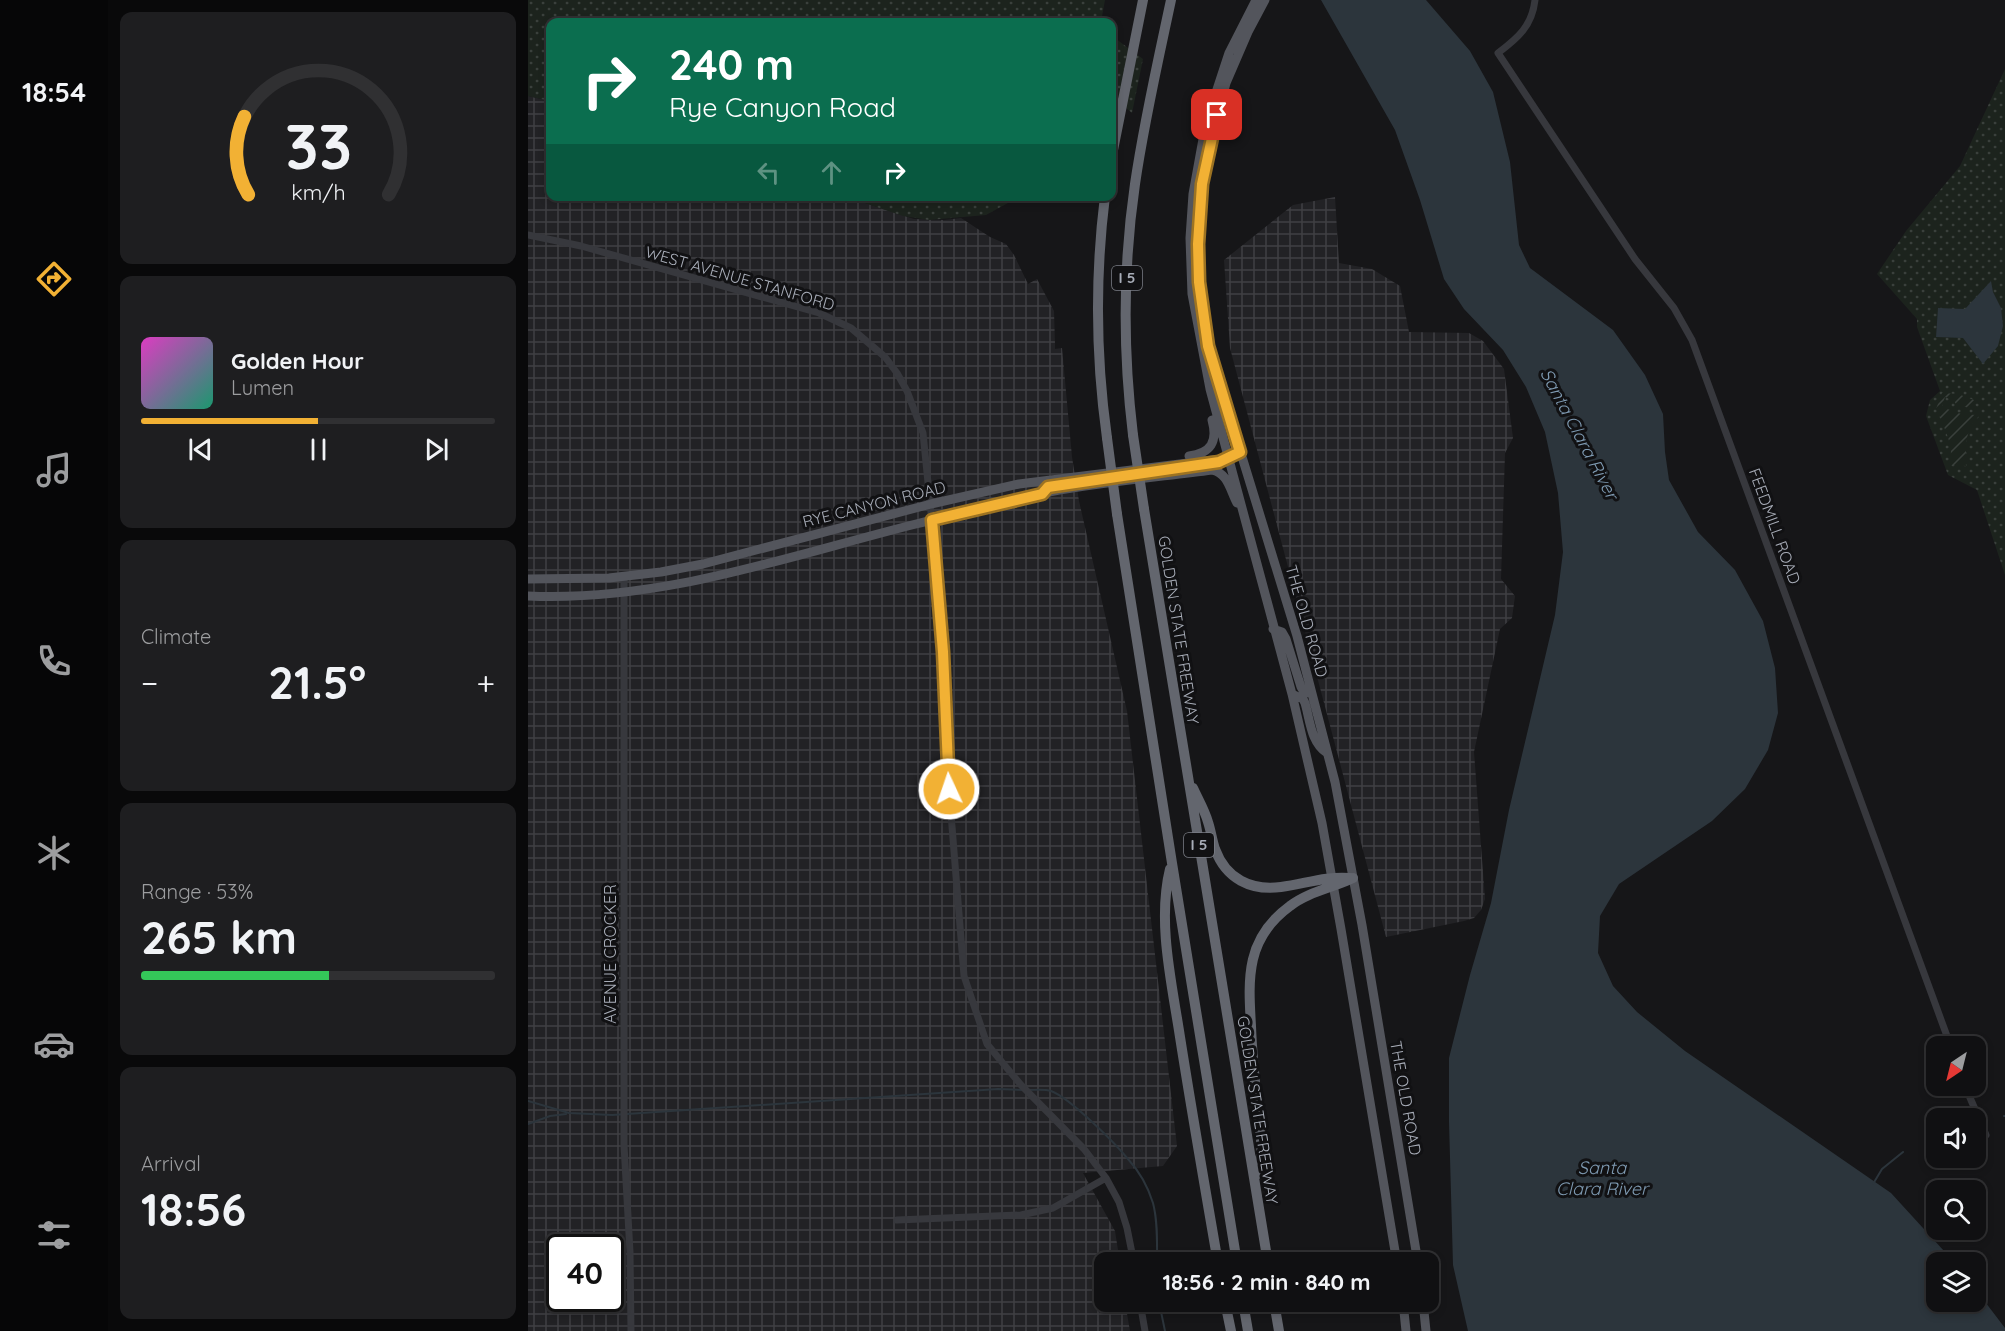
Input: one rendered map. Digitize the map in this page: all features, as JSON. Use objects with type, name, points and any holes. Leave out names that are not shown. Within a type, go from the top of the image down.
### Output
[{"type":"highway","points":[[1116,134],[1143,0]]},
{"type":"highway","name":"GOLDEN STATE FREEWAY","points":[[1171,0],[1135,184],[1126,274],[1127,363],[1133,435],[1144,509],[1266,1252]]},
{"type":"highway","name":"I 5","points":[[1105,201],[1099,306],[1101,378],[1107,438],[1117,514],[1235,1252]]},
{"type":"highway","points":[[1187,774],[1208,821],[1216,852],[1229,872],[1238,880],[1259,888],[1271,888],[1353,878]]},
{"type":"highway","points":[[1172,863],[1166,886],[1169,962],[1216,1252]]},
{"type":"highway","points":[[1254,1180],[1261,1154],[1250,1011],[1251,963],[1262,937],[1280,914],[1306,896],[1333,882]]},
{"type":"highway","points":[[1227,1312],[1230,1331]]},
{"type":"highway","points":[[1245,1312],[1248,1331]]},
{"type":"highway","points":[[1276,1312],[1279,1331]]},
{"type":"main road","name":"THE OLD ROAD","points":[[1256,0],[1229,53],[1208,117],[1203,158],[1193,195],[1190,238],[1192,294],[1210,389],[1292,694],[1320,814],[1395,1252]]},
{"type":"main road","name":"THE OLD ROAD","points":[[1206,142],[1226,83],[1265,0]]},
{"type":"main road","name":"THE OLD ROAD","points":[[1203,158],[1198,244],[1199,282],[1208,346],[1293,625],[1335,782],[1416,1252]]},
{"type":"main road","points":[[1083,476],[1198,455],[1210,447],[1215,436],[1214,425],[1200,367],[1191,311],[1192,294]]},
{"type":"main road","name":"RYE CANYON ROAD","points":[[1042,494],[1048,487],[1219,462],[1240,452]]},
{"type":"main road","name":"RYE CANYON ROAD","points":[[528,579],[624,577],[661,572],[703,564],[931,504],[1019,484],[1228,458]]},
{"type":"main road","name":"RYE CANYON ROAD","points":[[528,596],[624,593],[699,581],[932,520],[1042,494],[1212,470],[1221,473],[1226,479],[1241,510]]},
{"type":"main road","points":[[1273,630],[1282,632],[1301,687],[1304,692],[1311,693]]},
{"type":"main road","points":[[1292,694],[1303,699],[1319,748],[1327,753]]},
{"type":"main road","points":[[1404,1312],[1406,1331]]},
{"type":"main road","points":[[1424,1312],[1426,1331]]},
{"type":"street","name":"FEEDMILL ROAD","points":[[1535,0],[1534,12],[1525,30],[1498,53],[1635,259],[1674,308],[1692,340],[1948,1036]]},
{"type":"street","name":"WEST AVENUE STANFORD","points":[[528,235],[581,246],[826,315],[851,328],[877,349],[894,367],[915,408],[925,444],[941,621],[949,789],[964,976],[987,1044],[1021,1085],[1084,1149],[1106,1178],[1119,1202],[1132,1252]]},
{"type":"street","name":"AVENUE CROCKER","points":[[624,577],[624,1134],[630,1252],[631,1331]]},
{"type":"street","points":[[897,1220],[1021,1215],[1053,1208],[1106,1178]]},
{"type":"street","points":[[1142,1312],[1145,1331]]},
{"type":"shaded area","points":[[528,0],[1105,0],[1102,18],[546,18],[546,100],[528,96]]},
{"type":"shaded area","points":[[1116,39],[1143,59],[1132,113],[1116,99]]},
{"type":"shaded area","points":[[2005,69],[2005,575],[1977,490],[1948,475],[1926,416],[1930,400],[1940,391],[1917,327],[1917,319],[1877,274],[1906,231],[1960,166]]},
{"type":"shaded area","points":[[528,96],[546,100],[546,201],[859,201],[914,219],[961,218],[990,237],[1006,244],[1028,284],[1037,279],[1054,311],[1055,349],[1062,348],[1072,457],[1079,501],[1127,711],[1177,1146],[1163,1166],[1083,1173],[1115,1231],[1118,1252],[1094,1252],[1094,1312],[1127,1312],[1130,1331],[528,1331]]},
{"type":"shaded area","points":[[1335,197],[1339,263],[1372,269],[1400,286],[1409,332],[1469,333],[1483,341],[1504,369],[1513,438],[1505,453],[1501,579],[1515,596],[1512,618],[1500,629],[1474,752],[1485,899],[1481,910],[1474,918],[1386,937],[1230,348],[1224,260],[1293,205]]},
{"type":"shaded area","points":[[859,201],[1012,201],[986,215],[929,220],[903,216]]},
{"type":"shaded area","points":[[1942,393],[1958,394],[1974,400],[1978,408],[1975,410],[1956,404],[1945,397],[1942,407],[1961,414],[1976,415],[1980,411],[1982,413],[1969,431],[1966,444],[1966,466],[1950,465],[1951,446],[1936,409]]},
{"type":"water","name":"Santa Clara River","points":[[1321,0],[1426,0],[1470,51],[1493,92],[1510,162],[1519,245],[1530,268],[1613,330],[1645,375],[1663,414],[1669,480],[1698,532],[1735,570],[1763,621],[1775,668],[1778,713],[1768,750],[1745,789],[1712,821],[1619,884],[1600,916],[1598,953],[1613,986],[1637,1012],[1685,1051],[1891,1193],[1926,1231],[1926,1240],[1934,1240],[1945,1252],[1926,1252],[1926,1312],[1986,1312],[1986,1303],[2005,1331],[1468,1331],[1453,1265],[1449,1058],[1491,903],[1509,810],[1555,615],[1563,552],[1558,493],[1545,432],[1526,387],[1503,350],[1464,309],[1444,279],[1420,200],[1395,130]]},
{"type":"water","points":[[1991,281],[1993,292],[2001,308],[2003,326],[1998,346],[1983,364],[1963,338],[1936,337],[1938,308],[1965,309]]},
{"type":"waterway","points":[[528,1101],[569,1113],[612,1115],[998,1089],[1023,1090]]},
{"type":"waterway","points":[[1028,1090],[1051,1091],[1069,1102],[1102,1132],[1136,1169],[1146,1185],[1155,1210],[1157,1252]]},
{"type":"waterway","points":[[528,1124],[550,1116],[566,1114]]},
{"type":"waterway","points":[[1873,1184],[1882,1169],[1903,1152]]},
{"type":"waterway","points":[[1161,1312],[1165,1331]]},
{"type":"route","points":[[949,789],[943,652],[932,520],[1042,494],[1048,487],[1219,462],[1240,452],[1208,346],[1199,282],[1198,244],[1202,184],[1217,115]]}]
